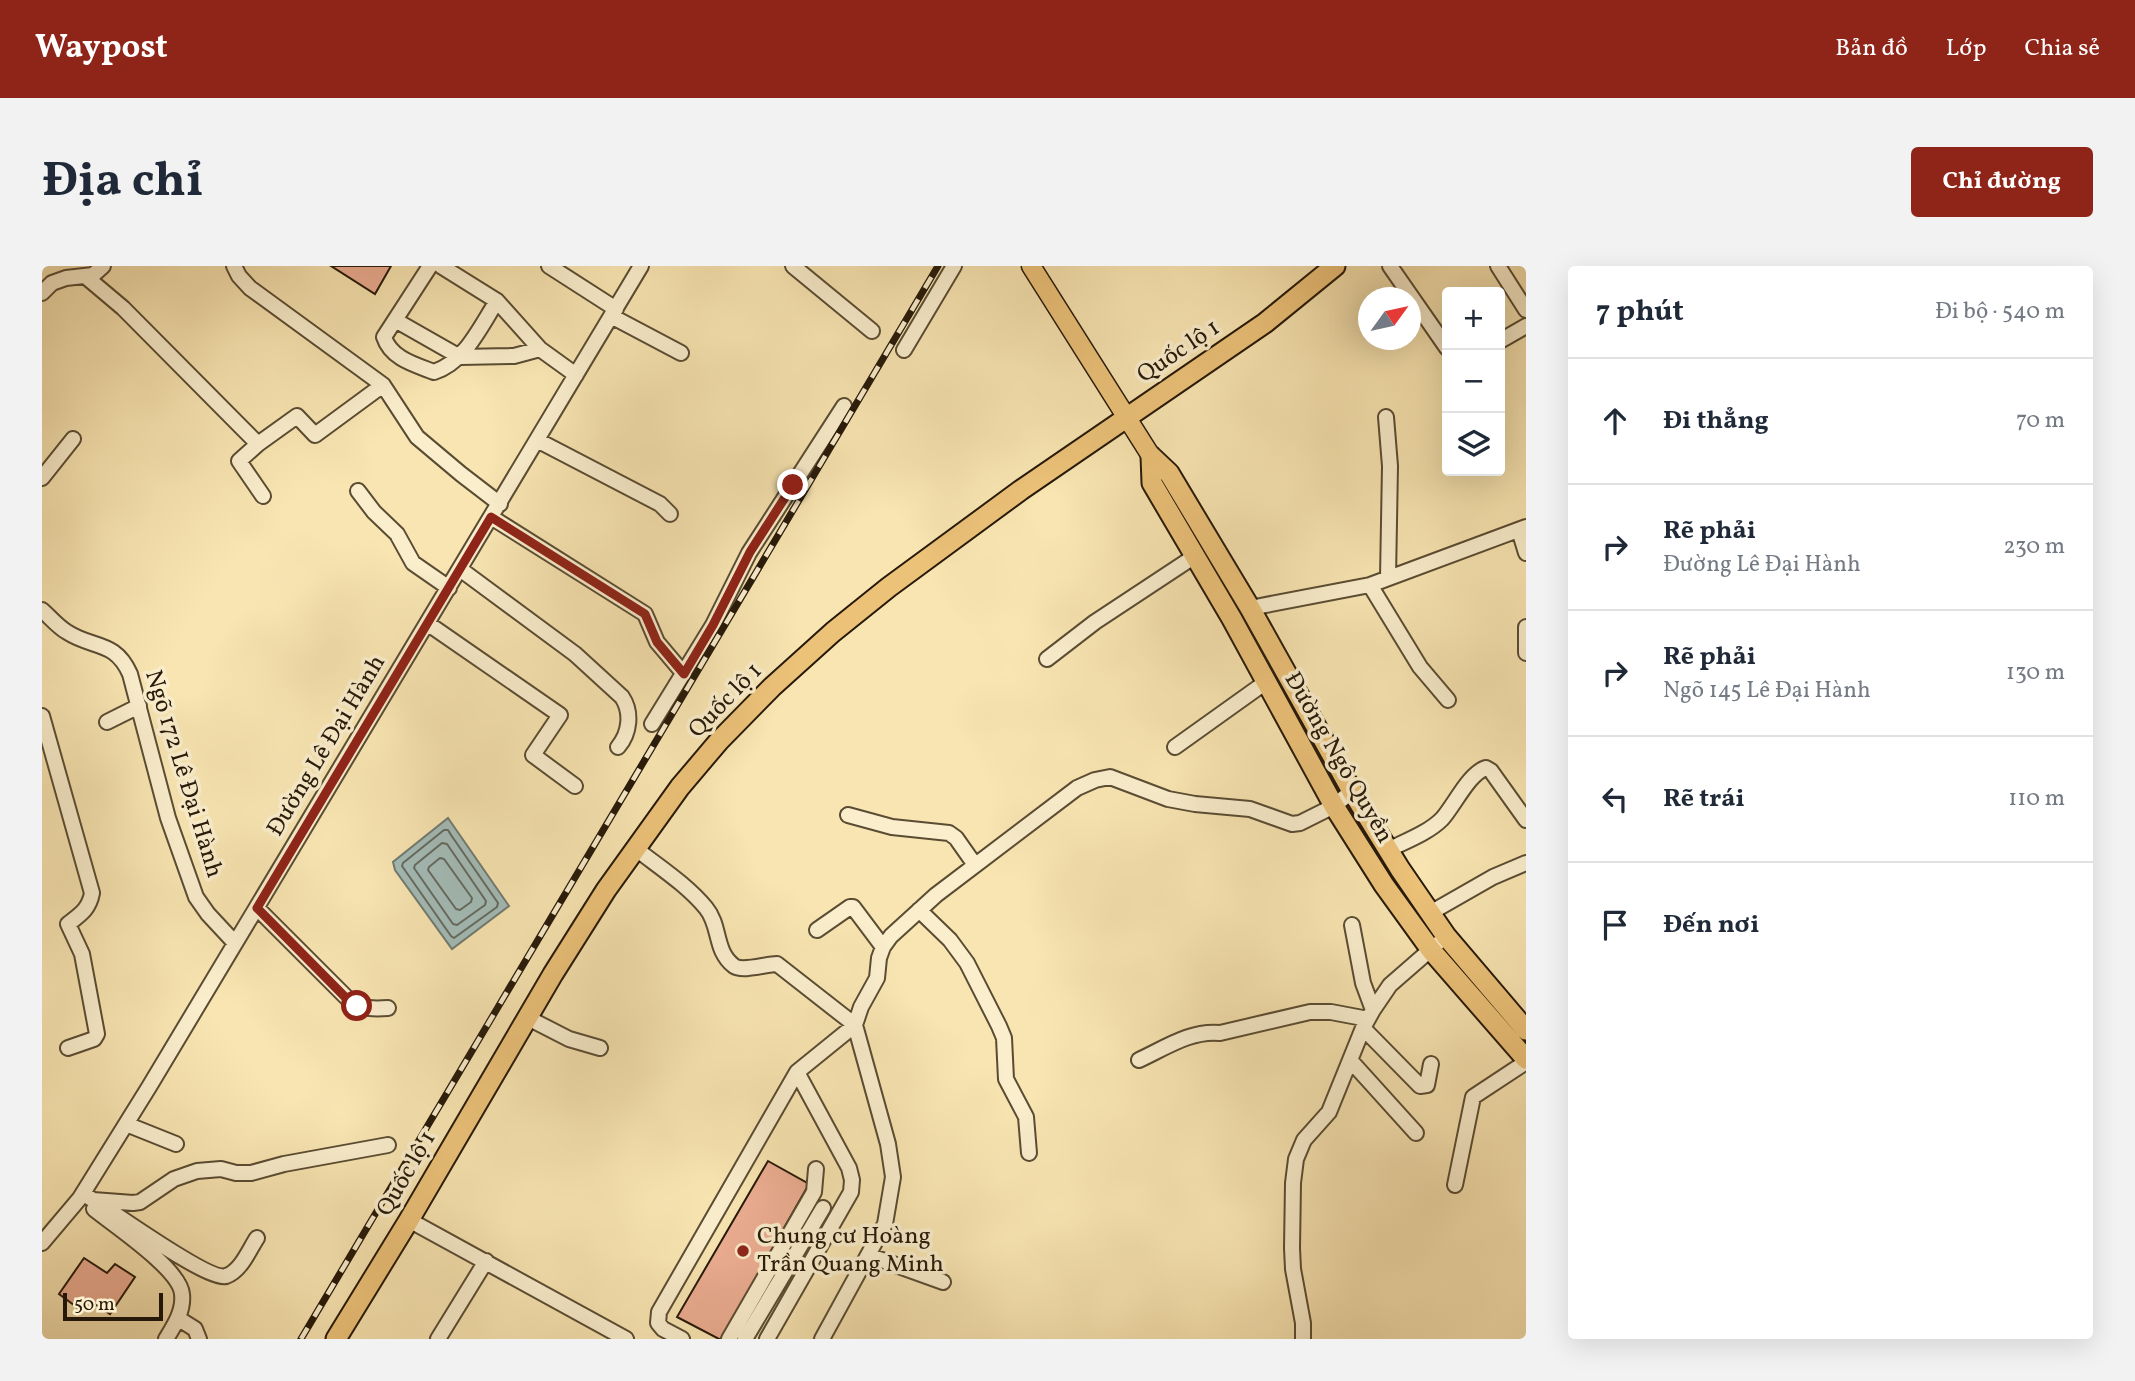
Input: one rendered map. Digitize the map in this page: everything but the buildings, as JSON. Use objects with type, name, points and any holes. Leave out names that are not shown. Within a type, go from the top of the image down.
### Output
[{"type":"highway","name":"Quốc lộ 1","points":[[336,1339],[553,974],[635,848],[680,787],[719,741],[772,687],[833,632],[889,587],[1010,498],[1265,323],[1335,266]]},
{"type":"highway","name":"Đường Ngô Quyền","points":[[1151,456],[1152,483],[1232,619],[1334,806],[1384,885],[1431,950],[1526,1061]]},
{"type":"highway","name":"Đường Ngô Quyền","points":[[1151,456],[1169,473],[1250,608],[1388,850],[1446,936],[1526,1030]]},
{"type":"highway","points":[[1232,619],[1250,608]]},
{"type":"main road","name":"Đường Ngô Quyền","points":[[1031,266],[1151,456]]},
{"type":"street","points":[[42,293],[52,283],[66,278],[93,275],[103,266]]},
{"type":"street","points":[[234,266],[250,288],[383,385],[417,437],[499,504]]},
{"type":"street","points":[[430,266],[384,337],[386,345],[407,362],[435,372],[451,366],[460,357],[497,301]]},
{"type":"street","points":[[441,266],[497,301],[540,349],[576,376]]},
{"type":"street","points":[[549,266],[613,313],[681,353]]},
{"type":"street","name":"Đường Lê Đại Hành","points":[[42,1243],[85,1197],[126,1124],[641,266]]},
{"type":"street","points":[[793,266],[872,331]]},
{"type":"street","points":[[904,350],[954,266]]},
{"type":"street","points":[[1498,266],[1526,310]]},
{"type":"street","points":[[1398,269],[1442,340]]},
{"type":"street","points":[[85,276],[123,308],[258,444]]},
{"type":"street","points":[[395,320],[460,357],[513,356],[533,353],[540,349]]},
{"type":"street","points":[[1505,338],[1526,326]]},
{"type":"street","points":[[263,496],[239,461],[297,416],[315,435],[383,385]]},
{"type":"street","points":[[652,724],[713,625],[750,552],[844,406]]},
{"type":"street","points":[[1386,417],[1390,466],[1388,578]]},
{"type":"street","points":[[42,478],[73,439]]},
{"type":"street","points":[[537,440],[660,503],[670,513]]},
{"type":"street","points":[[358,491],[374,512],[397,534],[413,563],[449,587]]},
{"type":"street","points":[[491,517],[645,614],[657,642],[684,674]]},
{"type":"street","points":[[1250,608],[1370,585],[1523,528],[1526,553]]},
{"type":"street","points":[[1047,659],[1095,622],[1195,556]]},
{"type":"street","points":[[460,569],[575,654],[622,697],[628,705],[629,722],[624,740],[618,747]]},
{"type":"street","points":[[1370,585],[1420,667],[1448,700]]},
{"type":"street","name":"Ngõ 172 Lê Đại Hành","points":[[42,610],[66,632],[121,656],[130,674],[168,818],[196,897],[236,943]]},
{"type":"street","points":[[428,623],[560,715],[533,755],[575,786]]},
{"type":"street","points":[[1526,627],[1526,653]]},
{"type":"street","points":[[1175,747],[1266,681]]},
{"type":"street","points":[[107,722],[139,706]]},
{"type":"street","points":[[42,716],[47,756],[92,893],[90,904],[68,924],[82,954],[97,1034],[94,1039],[68,1048]]},
{"type":"street","points":[[1388,850],[1432,827],[1448,811],[1475,774],[1486,768],[1491,771],[1526,820]]},
{"type":"street","points":[[682,1339],[663,1329],[658,1323],[659,1312],[797,1073],[855,1025],[861,1007],[877,978],[883,947],[919,910],[1077,788],[1103,778],[1110,777],[1168,799],[1250,809],[1292,824],[1300,823],[1334,806],[1352,791]]},
{"type":"street","points":[[848,815],[892,827],[949,833],[956,838],[975,865]]},
{"type":"street","points":[[635,848],[687,888],[708,910],[716,927],[722,952],[734,965],[741,969],[777,964],[855,1025],[888,1144],[894,1177],[885,1224],[822,1339]]},
{"type":"street","points":[[1430,913],[1493,877],[1526,863]]},
{"type":"street","points":[[817,930],[853,907],[883,947]]},
{"type":"street","points":[[257,908],[350,1002],[368,1008],[388,1008]]},
{"type":"street","points":[[919,910],[950,940],[967,963],[999,1026],[1004,1038],[1006,1079],[1026,1117],[1029,1153]]},
{"type":"street","points":[[1352,925],[1368,1019],[1420,1086],[1427,1085],[1431,1064]]},
{"type":"street","points":[[1303,1339],[1292,1248],[1296,1159],[1304,1140],[1329,1112],[1368,1019],[1390,985],[1446,936]]},
{"type":"street","points":[[1139,1060],[1194,1035],[1220,1033],[1310,1012],[1331,1012],[1368,1019]]},
{"type":"street","points":[[527,1018],[569,1039],[600,1048]]},
{"type":"street","points":[[1350,1060],[1416,1133]]},
{"type":"street","points":[[1455,1185],[1474,1097],[1526,1061]]},
{"type":"street","points":[[767,1339],[851,1192],[849,1168],[797,1073]]},
{"type":"street","points":[[126,1124],[176,1144]]},
{"type":"street","points":[[85,1197],[140,1202],[174,1179],[197,1171],[221,1169],[251,1173],[284,1164],[388,1145]]},
{"type":"street","points":[[745,1339],[769,1268],[815,1187],[816,1169]]},
{"type":"street","points":[[85,1197],[196,1267],[217,1276],[224,1277],[232,1273],[257,1238]]},
{"type":"street","points":[[85,1197],[158,1259],[178,1280],[183,1295],[179,1319],[166,1339]]},
{"type":"street","points":[[809,1199],[836,1218]]},
{"type":"street","points":[[729,1339],[783,1275],[822,1208]]},
{"type":"street","points":[[409,1220],[625,1339]]},
{"type":"street","points":[[789,1234],[803,1242]]},
{"type":"street","points":[[868,1255],[943,1282]]},
{"type":"street","points":[[439,1339],[486,1261]]},
{"type":"street","points":[[769,1268],[798,1284]]},
{"type":"street","points":[[757,1305],[778,1318]]},
{"type":"street","points":[[179,1319],[195,1329],[199,1339]]},
{"type":"water","points":[[448,818],[509,906],[452,949],[395,870],[393,862]]},
{"type":"railway","points":[[301,1339],[938,266]]},
{"type":"place","name":"Chung cư Hoàng Trần Quang Minh","points":[[743,1251]]},
{"type":"route","points":[[357,1006],[257,908],[491,517],[645,614],[657,642],[684,674],[713,625],[750,552],[793,485]]}]
